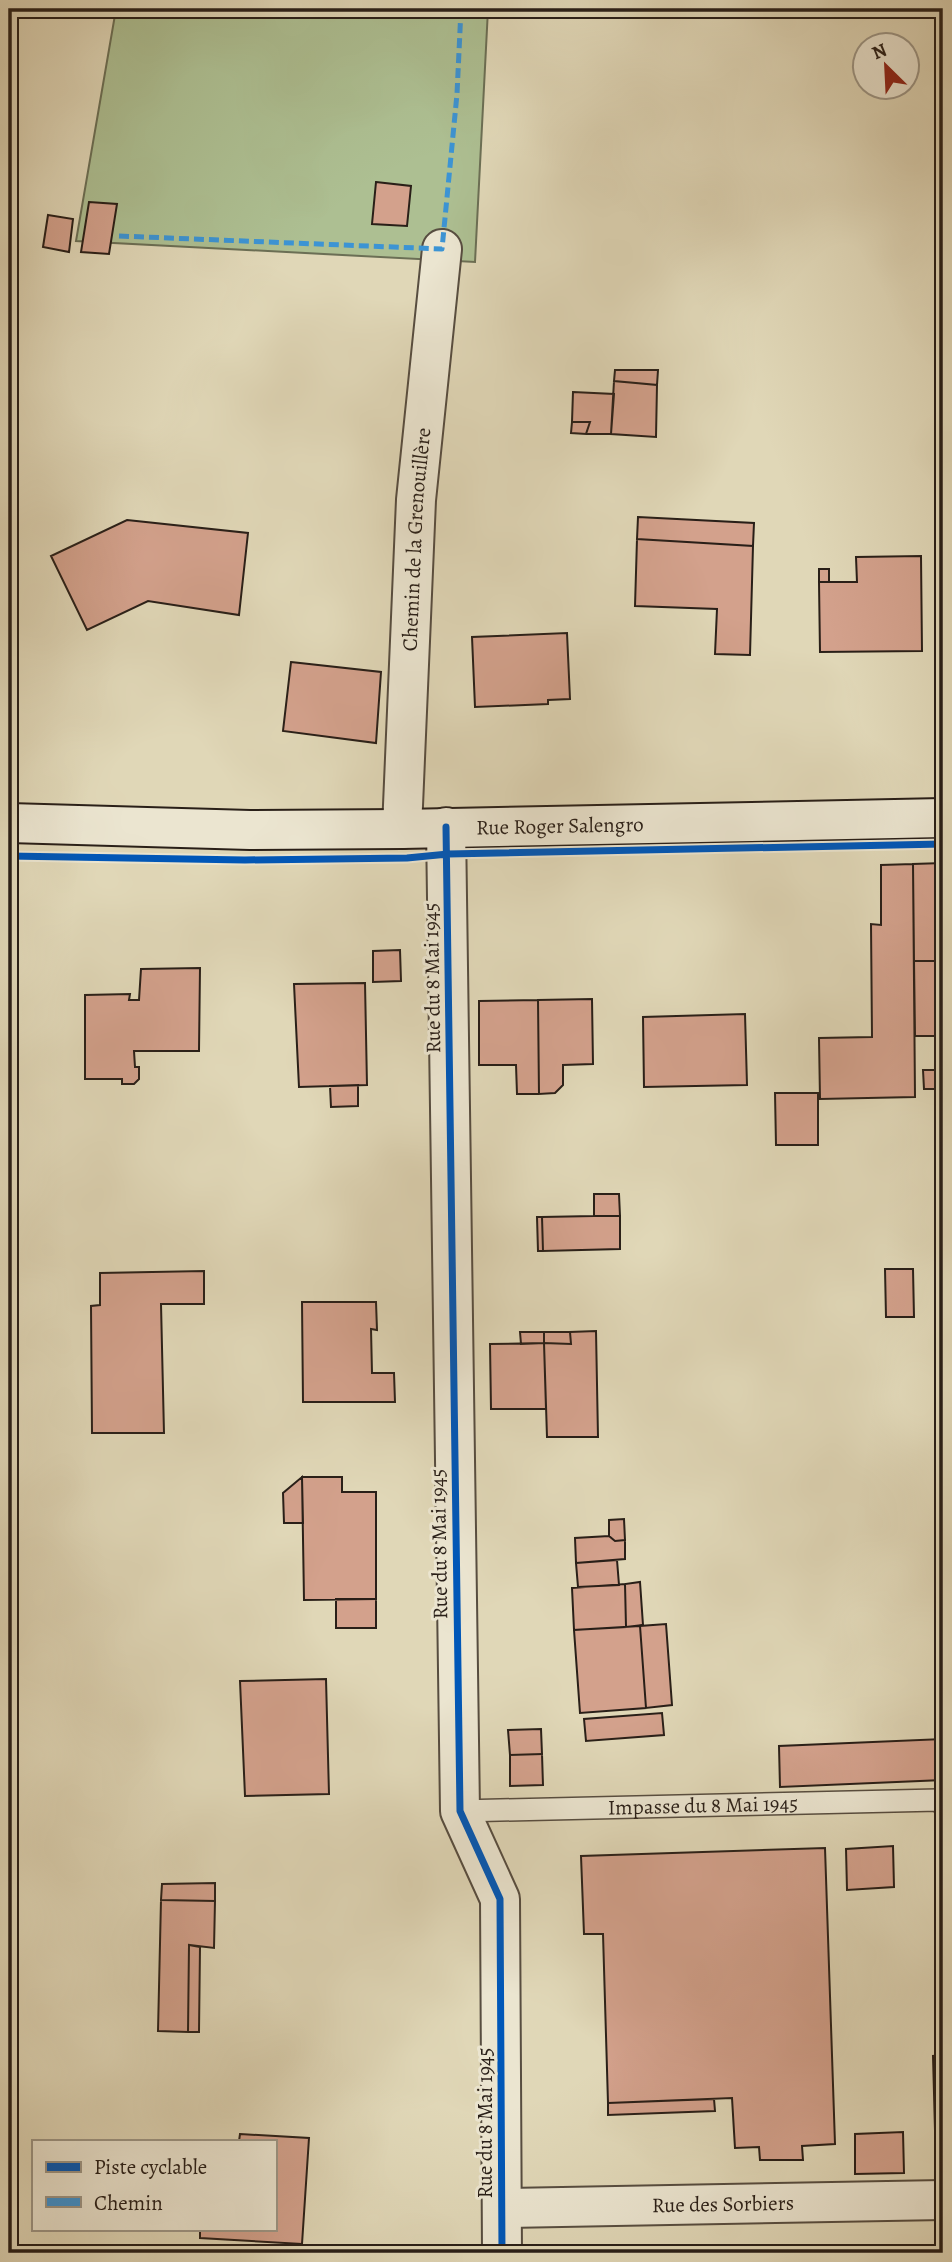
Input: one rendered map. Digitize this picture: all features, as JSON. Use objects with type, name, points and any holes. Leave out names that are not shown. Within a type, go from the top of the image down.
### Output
[{"type":"street","name":"Chemin de la Grenouillère","points":[[402,829],[416,500],[442,249]]},
{"type":"street","name":"Rue Roger Salengro","points":[[9,823],[250,830],[943,818]]},
{"type":"street","name":"Rue du 8 Mai 1945","points":[[446,827],[460,1811],[500,1899],[502,2253]]},
{"type":"street","name":"Rue des Sorbiers","points":[[503,2208],[943,2200]]},
{"type":"lane","name":"Impasse du 8 Mai 1945","points":[[460,1811],[938,1800],[943,1805]]},
{"type":"green space","points":[[116,9],[488,9],[475,262],[76,241]]},
{"type":"building","points":[[376,182],[411,186],[407,226],[372,224]]},
{"type":"building","points":[[89,202],[117,204],[109,254],[81,252]]},
{"type":"building","points":[[48,215],[73,219],[69,252],[43,247]]},
{"type":"building","points":[[938,278],[943,278],[943,295],[939,295]]},
{"type":"building","points":[[615,370],[658,370],[657,385],[614,381]]},
{"type":"building","points":[[614,381],[657,385],[656,437],[611,434]]},
{"type":"building","points":[[573,392],[614,394],[611,434],[586,434],[590,422],[572,422]]},
{"type":"building","points":[[572,422],[590,422],[586,434],[571,433]]},
{"type":"building","points":[[638,517],[754,523],[753,546],[637,539]]},
{"type":"building","points":[[127,520],[248,533],[239,615],[148,601],[87,630],[51,556]]},
{"type":"building","points":[[637,539],[753,546],[750,655],[715,654],[717,609],[635,606]]},
{"type":"building","points":[[921,556],[922,651],[820,652],[819,582],[857,582],[856,557]]},
{"type":"building","points":[[819,569],[829,569],[829,582],[819,582]]},
{"type":"building","points":[[567,633],[570,699],[548,700],[548,704],[475,707],[472,637]]},
{"type":"building","points":[[291,662],[381,672],[376,743],[283,731]]},
{"type":"building","points":[[943,863],[943,961],[914,961],[913,864]]},
{"type":"building","points":[[913,864],[915,1097],[820,1099],[819,1038],[872,1037],[871,924],[881,925],[881,865]]},
{"type":"building","points":[[400,950],[401,981],[373,982],[373,951]]},
{"type":"building","points":[[914,961],[943,961],[943,1036],[915,1036]]},
{"type":"building","points":[[200,968],[199,1051],[134,1051],[135,1067],[139,1067],[139,1079],[134,1084],[122,1084],[122,1079],[85,1079],[85,995],[130,994],[129,1000],[139,1000],[141,969]]},
{"type":"building","points":[[365,983],[367,1085],[299,1087],[294,984]]},
{"type":"building","points":[[592,999],[593,1064],[563,1065],[563,1085],[555,1093],[539,1094],[538,1000]]},
{"type":"building","points":[[538,1000],[539,1094],[517,1094],[516,1065],[479,1065],[479,1001]]},
{"type":"building","points":[[745,1014],[747,1085],[644,1087],[643,1017]]},
{"type":"building","points":[[923,1070],[943,1070],[943,1089],[924,1089]]},
{"type":"building","points":[[358,1085],[358,1106],[331,1107],[330,1086]]},
{"type":"building","points":[[775,1093],[818,1093],[818,1145],[776,1145]]},
{"type":"building","points":[[594,1194],[619,1194],[620,1216],[594,1216]]},
{"type":"building","points":[[620,1216],[620,1249],[543,1251],[542,1217]]},
{"type":"building","points":[[537,1217],[542,1217],[543,1251],[538,1251]]},
{"type":"building","points":[[885,1269],[913,1269],[914,1317],[886,1317]]},
{"type":"building","points":[[204,1271],[204,1304],[161,1304],[164,1433],[92,1433],[91,1306],[100,1305],[100,1273]]},
{"type":"building","points":[[302,1302],[376,1302],[377,1330],[371,1329],[372,1373],[394,1373],[395,1402],[303,1402]]},
{"type":"building","points":[[596,1331],[598,1437],[547,1437],[544,1343],[571,1344],[570,1332]]},
{"type":"building","points":[[520,1332],[544,1332],[544,1343],[521,1344]]},
{"type":"building","points":[[544,1332],[570,1332],[571,1344],[544,1343]]},
{"type":"building","points":[[544,1343],[546,1409],[491,1409],[490,1344]]},
{"type":"building","points":[[302,1477],[303,1523],[284,1523],[283,1493]]},
{"type":"building","points":[[302,1477],[342,1477],[342,1492],[376,1492],[376,1599],[304,1600]]},
{"type":"building","points":[[624,1519],[625,1540],[615,1541],[609,1536],[609,1520]]},
{"type":"building","points":[[609,1536],[615,1541],[625,1540],[625,1559],[576,1563],[575,1538]]},
{"type":"building","points":[[617,1560],[619,1585],[578,1587],[576,1563]]},
{"type":"building","points":[[640,1582],[643,1625],[626,1627],[625,1584]]},
{"type":"building","points":[[625,1584],[626,1627],[574,1630],[572,1588]]},
{"type":"building","points":[[336,1599],[376,1599],[376,1628],[336,1628]]},
{"type":"building","points":[[666,1624],[672,1705],[646,1708],[640,1626]]},
{"type":"building","points":[[640,1626],[646,1708],[580,1713],[574,1630]]},
{"type":"building","points":[[326,1679],[329,1794],[245,1796],[240,1681]]},
{"type":"building","points":[[662,1713],[664,1735],[586,1741],[584,1719]]},
{"type":"building","points":[[541,1729],[542,1754],[510,1755],[508,1730]]},
{"type":"building","points":[[943,1739],[943,1780],[780,1787],[779,1746]]},
{"type":"building","points":[[542,1754],[543,1785],[510,1786],[510,1755]]},
{"type":"building","points":[[893,1846],[894,1887],[847,1890],[846,1849]]},
{"type":"building","points":[[825,1848],[835,2144],[802,2146],[803,2160],[760,2160],[759,2147],[735,2148],[732,2098],[608,2103],[603,1934],[584,1934],[581,1856]]},
{"type":"building","points":[[215,1883],[215,1901],[161,1900],[162,1884]]},
{"type":"building","points":[[161,1900],[215,1901],[214,1948],[189,1945],[188,2032],[158,2031]]},
{"type":"building","points":[[189,1945],[200,1947],[199,2032],[188,2032]]},
{"type":"building","points":[[943,2055],[943,2130],[935,2130],[933,2056]]},
{"type":"building","points":[[714,2099],[715,2111],[608,2115],[608,2103]]},
{"type":"building","points":[[903,2132],[904,2173],[855,2174],[855,2134]]},
{"type":"building","points":[[240,2134],[309,2138],[302,2244],[200,2238],[200,2230],[276,2230],[276,2140],[239,2140]]},
{"type":"marked path","points":[[119,236],[442,249],[457,94],[461,9]]},
{"type":"cycle path","points":[[446,827],[460,1811],[500,1899],[502,2253]]},
{"type":"cycle path","points":[[9,856],[245,860],[407,858],[448,854],[943,844]]}]
